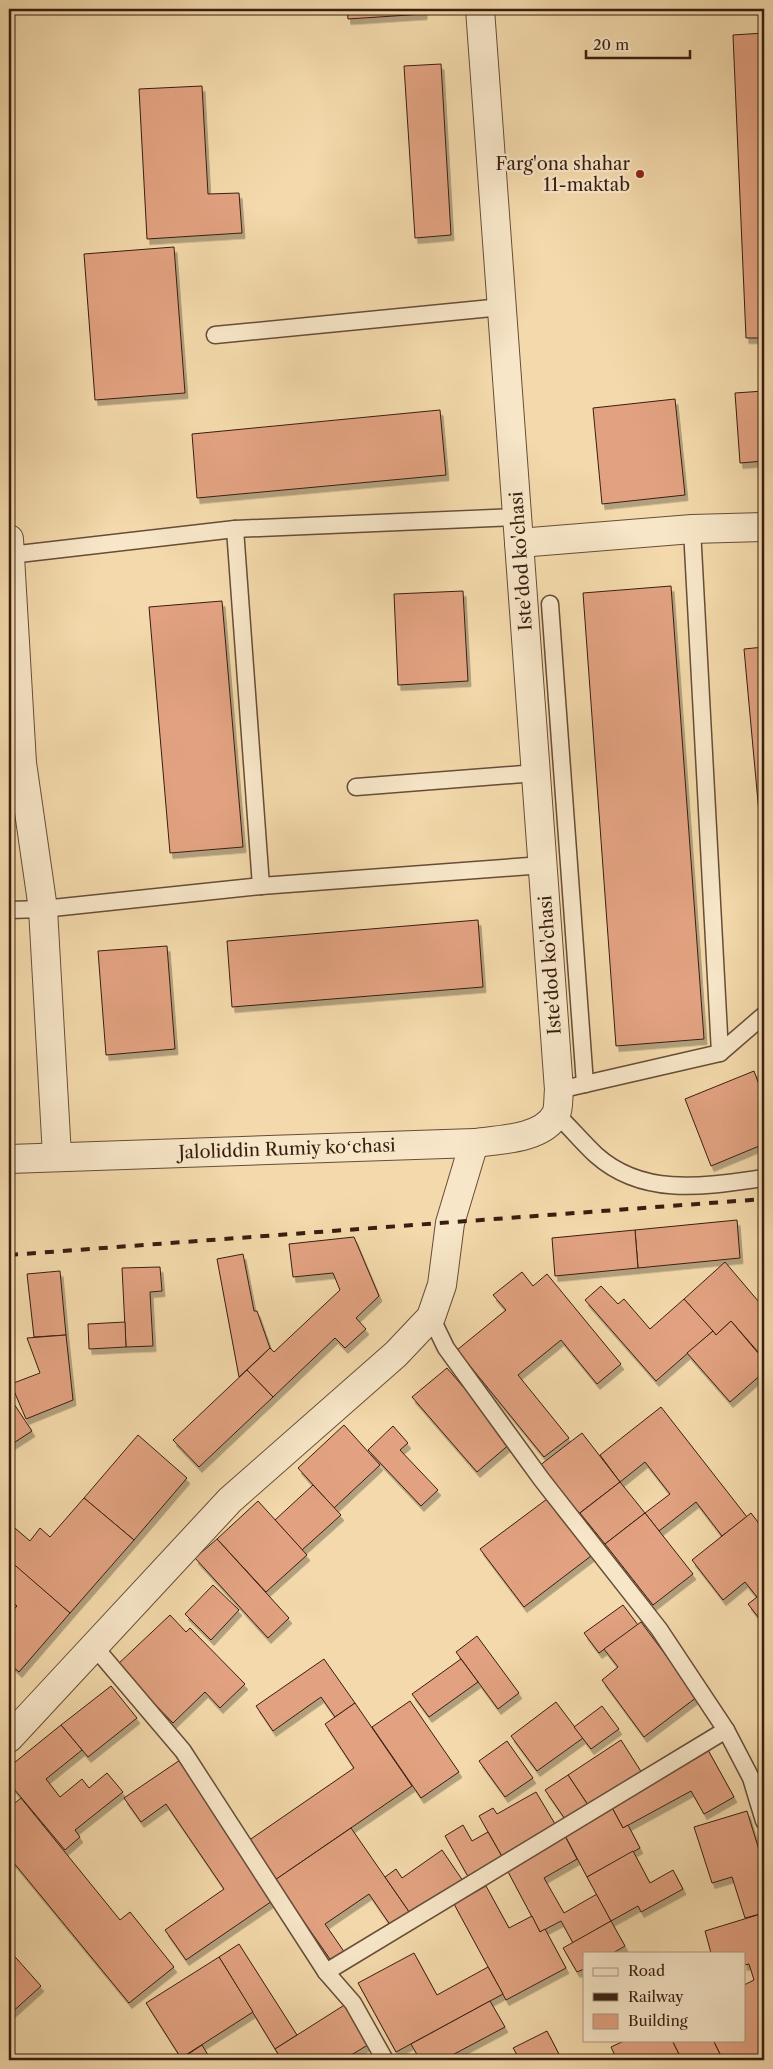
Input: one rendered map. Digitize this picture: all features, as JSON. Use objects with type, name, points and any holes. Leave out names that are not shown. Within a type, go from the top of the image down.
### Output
[{"type":"street","name":"Iste'dod ko'chasi","points":[[480,9],[543,865],[558,1102]]},
{"type":"street","points":[[518,530],[764,527]]},
{"type":"street","points":[[9,547],[16,763],[43,909],[56,1156]]},
{"type":"street","name":"Jaloliddin Rumiy koʻchasi","points":[[9,1159],[474,1143],[517,1138],[544,1128],[558,1102]]},
{"type":"street","points":[[9,1738],[93,1645],[230,1500],[396,1354],[431,1317],[442,1285],[450,1223],[474,1143]]},
{"type":"lane","points":[[215,335],[502,306]]},
{"type":"lane","points":[[692,529],[720,1053]]},
{"type":"lane","points":[[9,547],[235,530],[518,530]]},
{"type":"lane","points":[[235,530],[261,886]]},
{"type":"lane","points":[[550,604],[585,1084]]},
{"type":"lane","points":[[356,787],[536,773]]},
{"type":"lane","points":[[9,910],[43,909],[261,886],[543,865]]},
{"type":"lane","points":[[764,1015],[720,1053],[585,1084],[558,1102],[597,1156],[625,1175],[649,1183],[697,1187],[764,1178]]},
{"type":"lane","points":[[431,1317],[446,1348],[547,1487],[658,1630],[726,1730],[751,1778],[764,1821]]},
{"type":"lane","points":[[93,1645],[183,1751],[326,1972],[353,2002],[385,2060]]},
{"type":"lane","points":[[326,1972],[726,1730]]},
{"type":"building","points":[[347,9],[424,9],[424,14],[348,19]]},
{"type":"building","points":[[764,33],[764,338],[746,338],[733,35]]},
{"type":"building","points":[[441,64],[451,235],[415,238],[404,66]]},
{"type":"building","points":[[202,86],[208,194],[239,193],[242,233],[147,239],[139,89]]},
{"type":"building","points":[[174,247],[185,393],[95,400],[84,254]]},
{"type":"building","points":[[764,391],[764,461],[740,463],[735,393]]},
{"type":"building","points":[[675,399],[685,495],[602,504],[593,408]]},
{"type":"building","points":[[440,410],[446,475],[197,498],[192,434]]},
{"type":"building","points":[[671,586],[704,1039],[616,1046],[583,593]]},
{"type":"building","points":[[463,591],[468,681],[398,685],[394,594]]},
{"type":"building","points":[[222,601],[243,847],[170,853],[149,607]]},
{"type":"building","points":[[764,647],[764,824],[760,824],[744,649]]},
{"type":"building","points":[[762,839],[764,839],[764,948],[763,948]]},
{"type":"building","points":[[478,920],[483,987],[232,1007],[227,941]]},
{"type":"building","points":[[167,946],[175,1049],[106,1055],[98,951]]},
{"type":"building","points":[[754,1071],[764,1098],[764,1144],[711,1166],[685,1099]]},
{"type":"building","points":[[737,1220],[740,1258],[638,1268],[635,1230]]},
{"type":"building","points":[[635,1230],[638,1268],[555,1276],[552,1238]]},
{"type":"building","points":[[354,1237],[379,1296],[356,1318],[366,1329],[345,1348],[335,1338],[273,1397],[247,1370],[270,1348],[274,1352],[340,1290],[333,1273],[293,1277],[289,1244]]},
{"type":"building","points":[[243,1254],[254,1311],[257,1311],[270,1348],[239,1377],[217,1259]]},
{"type":"building","points":[[725,1262],[764,1308],[764,1348],[759,1353],[731,1321],[716,1335],[684,1299]]},
{"type":"building","points":[[160,1267],[162,1291],[150,1292],[153,1346],[126,1347],[122,1268]]},
{"type":"building","points":[[60,1271],[66,1335],[34,1337],[27,1274]]},
{"type":"building","points":[[522,1272],[533,1286],[547,1274],[621,1364],[597,1384],[561,1340],[518,1375],[569,1438],[544,1457],[457,1350],[506,1310],[493,1295]]},
{"type":"building","points":[[601,1286],[618,1304],[624,1299],[650,1329],[684,1299],[713,1331],[656,1381],[585,1300]]},
{"type":"building","points":[[731,1321],[764,1360],[764,1372],[730,1402],[687,1353],[713,1331],[716,1335]]},
{"type":"building","points":[[125,1322],[126,1347],[89,1349],[88,1324]]},
{"type":"building","points":[[66,1335],[73,1400],[26,1419],[11,1384],[40,1373],[27,1338]]},
{"type":"building","points":[[447,1368],[511,1443],[477,1472],[412,1397]]},
{"type":"building","points":[[247,1370],[273,1397],[199,1467],[173,1440]]},
{"type":"building","points":[[12,1401],[32,1431],[9,1446],[9,1403]]},
{"type":"building","points":[[661,1407],[747,1517],[722,1536],[696,1502],[659,1531],[645,1513],[670,1494],[645,1462],[620,1482],[600,1455]]},
{"type":"building","points":[[344,1425],[380,1465],[334,1508],[298,1468]]},
{"type":"building","points":[[393,1426],[408,1443],[400,1450],[438,1490],[421,1506],[368,1450]]},
{"type":"building","points":[[582,1433],[620,1482],[577,1515],[539,1466]]},
{"type":"building","points":[[138,1435],[187,1478],[134,1540],[84,1498]]},
{"type":"building","points":[[620,1482],[645,1513],[605,1544],[580,1513]]},
{"type":"building","points":[[313,1485],[341,1515],[302,1550],[275,1520]]},
{"type":"building","points":[[84,1498],[134,1540],[70,1613],[9,1561],[9,1523],[30,1541],[40,1528],[50,1537]]},
{"type":"building","points":[[547,1499],[591,1556],[524,1607],[480,1549]]},
{"type":"building","points":[[258,1501],[307,1555],[266,1592],[217,1539]]},
{"type":"building","points":[[645,1513],[693,1574],[653,1605],[605,1544]]},
{"type":"building","points":[[751,1513],[764,1530],[764,1620],[762,1622],[748,1604],[757,1597],[745,1582],[723,1600],[692,1560]]},
{"type":"building","points":[[217,1539],[289,1618],[268,1638],[195,1558]]},
{"type":"building","points":[[9,1560],[70,1613],[19,1672],[9,1663],[9,1615],[17,1606],[9,1599]]},
{"type":"building","points":[[213,1585],[239,1610],[211,1640],[185,1614]]},
{"type":"building","points":[[623,1605],[638,1625],[599,1653],[584,1633]]},
{"type":"building","points":[[170,1615],[186,1632],[190,1628],[245,1684],[220,1708],[205,1692],[173,1723],[117,1665]]},
{"type":"building","points":[[641,1622],[697,1697],[644,1737],[602,1680],[618,1667],[604,1649]]},
{"type":"building","points":[[477,1636],[519,1693],[498,1709],[456,1652]]},
{"type":"building","points":[[324,1659],[355,1703],[335,1717],[321,1697],[273,1731],[256,1706]]},
{"type":"building","points":[[461,1659],[478,1682],[429,1717],[412,1694]]},
{"type":"building","points":[[111,1686],[137,1718],[88,1757],[61,1725]]},
{"type":"building","points":[[410,1701],[459,1772],[421,1798],[372,1727]]},
{"type":"building","points":[[556,1702],[583,1738],[537,1771],[511,1736]]},
{"type":"building","points":[[355,1703],[412,1786],[275,1880],[248,1841],[354,1768],[325,1724]]},
{"type":"building","points":[[602,1706],[619,1729],[591,1749],[574,1727]]},
{"type":"building","points":[[61,1725],[82,1750],[46,1779],[60,1797],[82,1779],[89,1788],[107,1773],[123,1792],[75,1830],[80,1837],[65,1850],[9,1783],[9,1767]]},
{"type":"building","points":[[621,1740],[642,1773],[590,1808],[568,1775]]},
{"type":"building","points":[[507,1741],[533,1778],[505,1797],[479,1761]]},
{"type":"building","points":[[708,1750],[734,1797],[704,1814],[691,1791],[623,1828],[610,1804]]},
{"type":"building","points":[[180,1760],[275,1899],[186,1960],[165,1930],[224,1889],[166,1804],[141,1822],[124,1798]]},
{"type":"building","points":[[568,1775],[590,1808],[567,1822],[545,1790]]},
{"type":"building","points":[[536,1792],[558,1829],[504,1860],[479,1816],[493,1808],[497,1814]]},
{"type":"building","points":[[21,1798],[120,1920],[130,1912],[174,1967],[129,2003],[9,1857],[9,1808]]},
{"type":"building","points":[[610,1804],[623,1828],[628,1825],[640,1848],[587,1877],[562,1830]]},
{"type":"building","points":[[747,1811],[764,1866],[764,1913],[745,1918],[732,1877],[712,1883],[694,1827]]},
{"type":"building","points":[[463,1825],[472,1841],[488,1832],[504,1860],[470,1880],[445,1836]]},
{"type":"building","points":[[351,1828],[412,1916],[393,1929],[369,1894],[325,1924],[345,1953],[332,1962],[275,1880]]},
{"type":"building","points":[[565,1836],[577,1859],[544,1878],[564,1913],[597,1894],[611,1921],[573,1943],[561,1921],[540,1932],[506,1868]]},
{"type":"building","points":[[442,1850],[463,1881],[412,1916],[385,1877],[396,1869],[402,1878]]},
{"type":"building","points":[[633,1851],[650,1883],[673,1870],[683,1889],[641,1912],[638,1906],[611,1921],[587,1877]]},
{"type":"building","points":[[486,1886],[509,1928],[532,1916],[540,1932],[545,1929],[566,1968],[506,2000],[454,1904]]},
{"type":"building","points":[[764,1913],[764,2055],[754,2060],[723,2060],[714,2042],[746,2042],[746,1984],[754,1980],[749,1964],[746,1965],[746,1952],[711,1952],[705,1931]]},
{"type":"building","points":[[611,1921],[625,1946],[615,1952],[583,1952],[583,1969],[577,1972],[563,1948]]},
{"type":"building","points":[[239,1944],[297,2035],[275,2049],[219,1957]]},
{"type":"building","points":[[9,1950],[41,1986],[9,2015]]},
{"type":"building","points":[[414,1953],[437,1995],[488,1967],[503,1994],[396,2052],[358,1983]]},
{"type":"building","points":[[219,1957],[253,2012],[181,2058],[146,2003]]},
{"type":"building","points":[[490,2001],[505,2027],[443,2060],[420,2060],[411,2044]]},
{"type":"building","points":[[346,2004],[371,2043],[343,2060],[282,2060],[275,2049]]},
{"type":"building","points":[[547,2031],[562,2060],[520,2060],[513,2048]]},
{"type":"building","points":[[622,2042],[673,2042],[682,2060],[617,2060],[611,2047]]},
{"type":"building","points":[[673,2042],[714,2042],[723,2060],[682,2060]]},
{"type":"building","points":[[202,2045],[211,2060],[186,2060],[184,2057]]},
{"type":"railway","points":[[9,1255],[764,1199]]},
{"type":"place","name":"Farg'ona shahar 11-maktab","points":[[640,174]]}]
